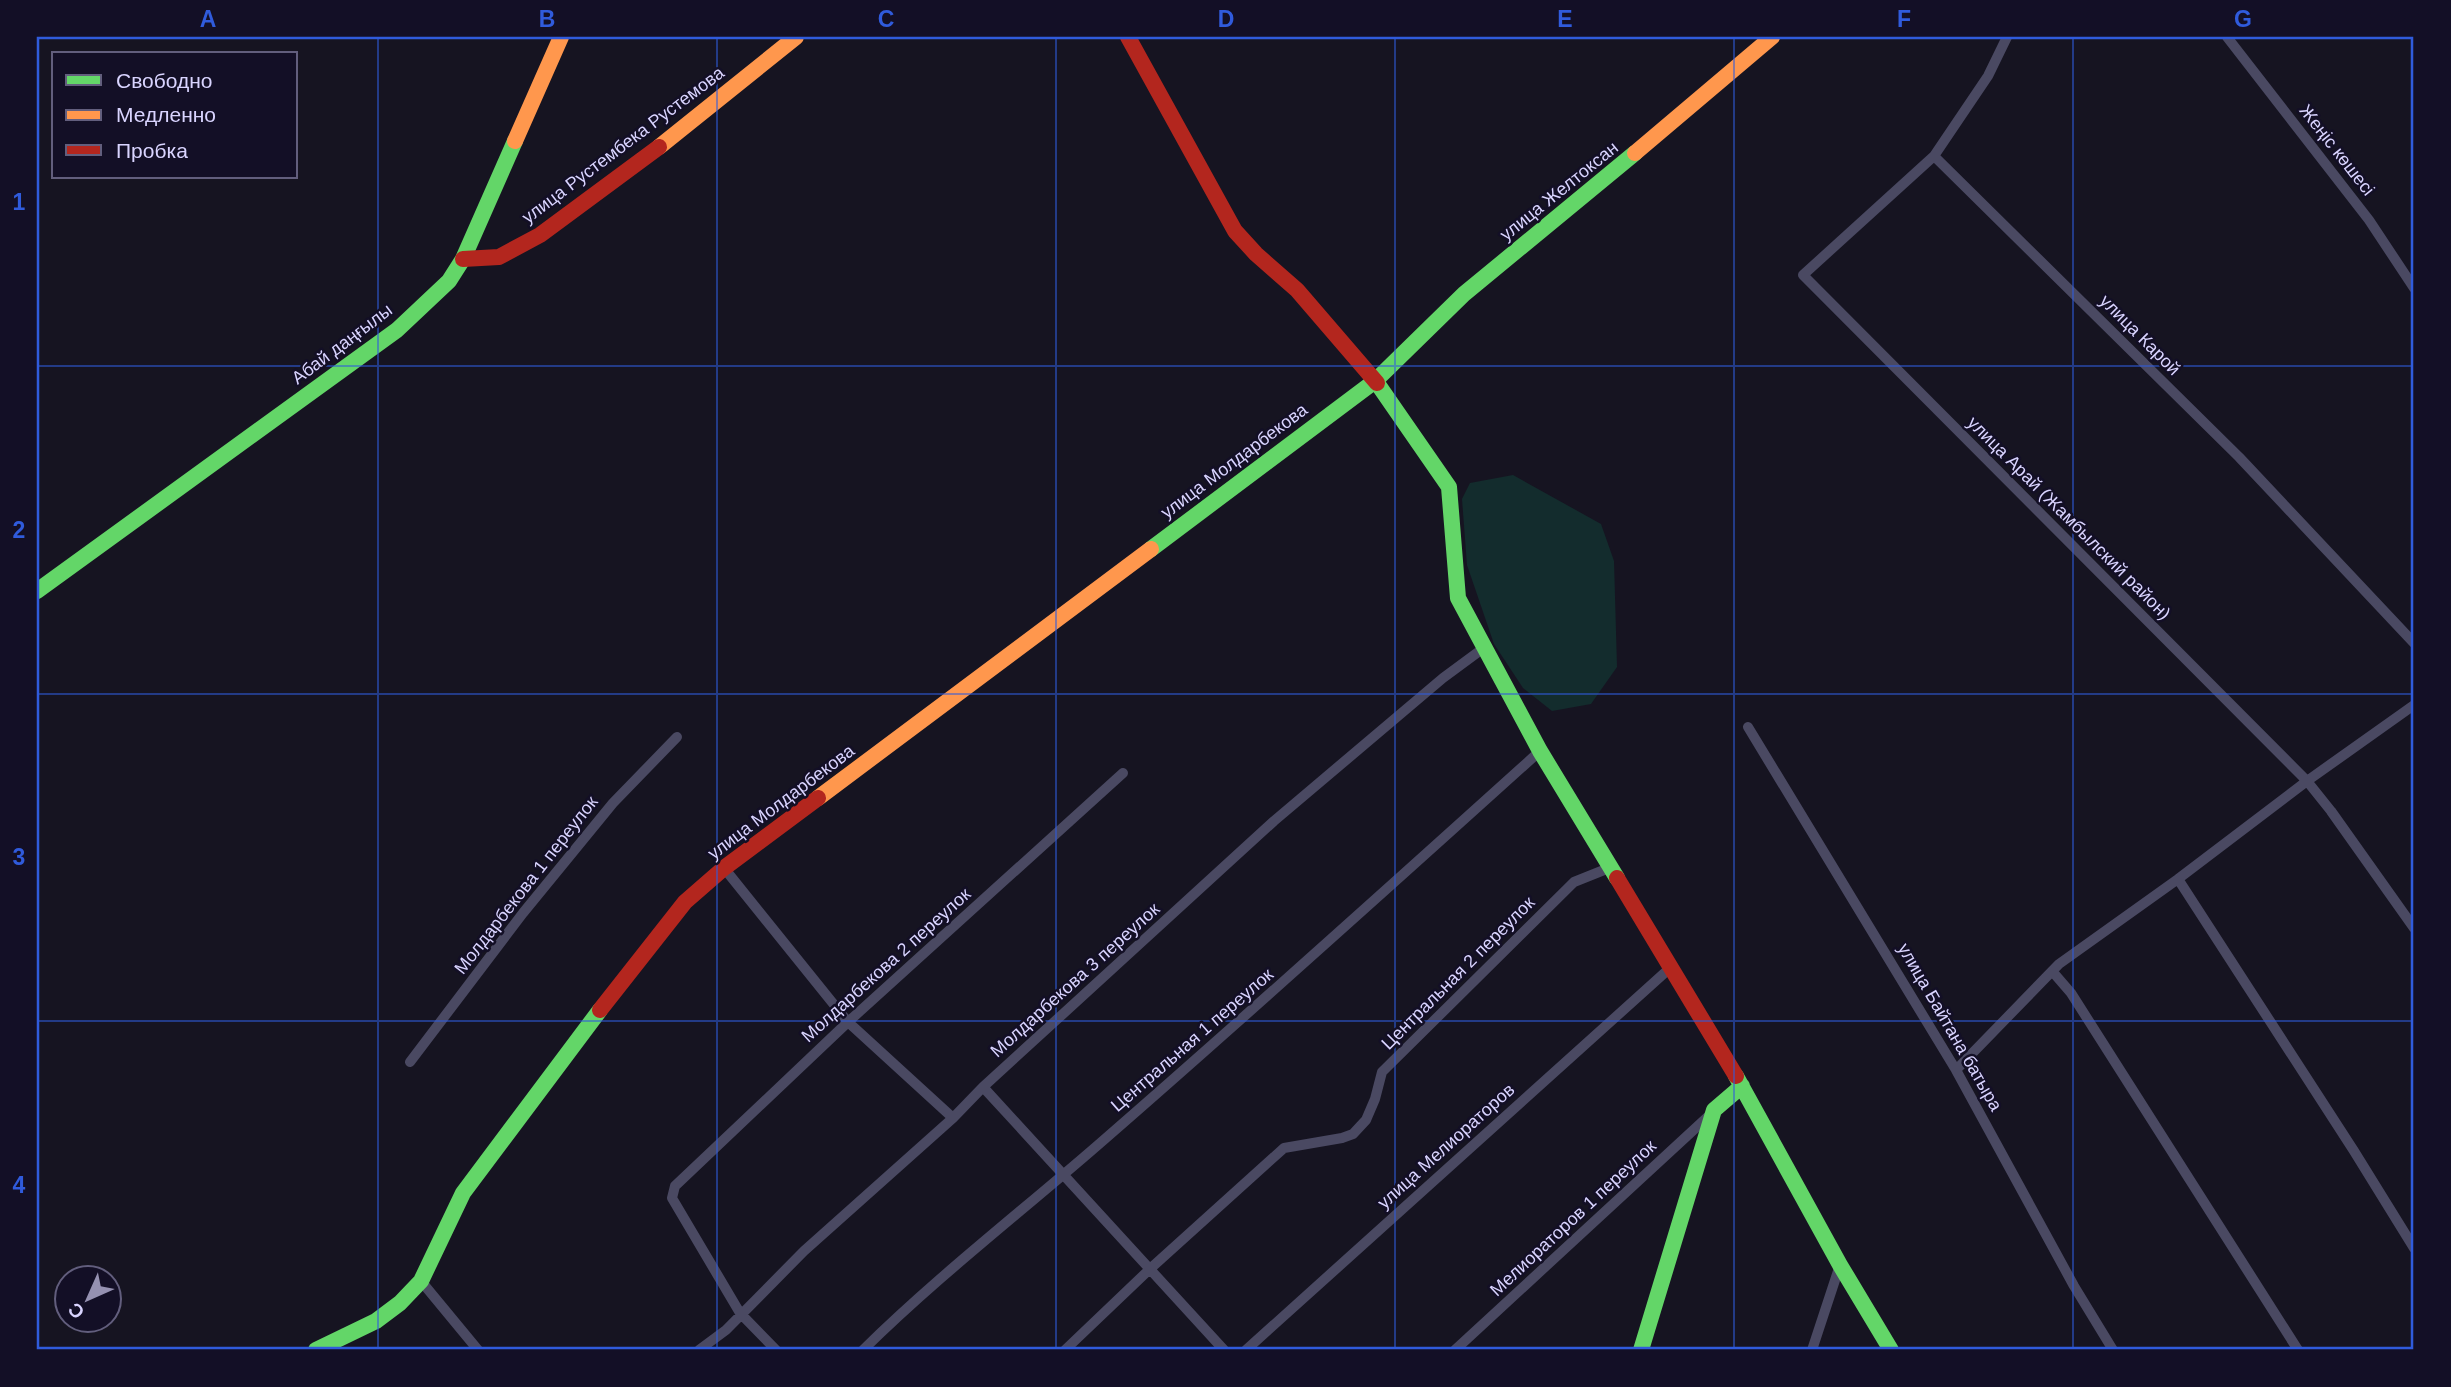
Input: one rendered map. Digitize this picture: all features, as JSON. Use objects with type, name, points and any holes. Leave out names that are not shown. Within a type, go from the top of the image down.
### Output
[{"type":"street","name":"Абай даңғылы","points":[[37,591],[397,330],[449,281],[463,259],[561,37]]},
{"type":"street","name":"улица Рустембека Рустемова","points":[[463,259],[499,257],[540,235],[660,146],[796,37]]},
{"type":"street","points":[[1128,37],[1235,231],[1256,254],[1297,290],[1375,380],[1449,487],[1458,598],[1540,751],[1742,1087],[1840,1265],[1891,1350]]},
{"type":"street","name":"улица Желтоксан","points":[[1375,380],[1464,294],[1703,98],[1772,37]]},
{"type":"street","points":[[1934,156],[1989,76],[2007,37]]},
{"type":"street","name":"Жеңіс көшесі","points":[[2227,37],[2368,220],[2414,288]]},
{"type":"street","name":"улица Карой","points":[[1934,156],[2239,457],[2414,643]]},
{"type":"street","name":"улица Арай (Жамбылский район)","points":[[1934,156],[1804,275],[2306,781],[2331,811],[2414,928]]},
{"type":"street","name":"улица Молдарбекова","points":[[316,1350],[376,1321],[400,1303],[421,1281],[463,1192],[572,1046],[685,902],[724,868],[1375,380]]},
{"type":"street","name":"Молдарбекова 3 переулок","points":[[699,1350],[726,1330],[804,1251],[953,1118],[983,1087],[1274,821],[1444,678],[1485,647]]},
{"type":"street","points":[[1956,1070],[2052,971],[2306,781],[2414,705]]},
{"type":"street","name":"улица Байтана батыра","points":[[1748,727],[1956,1070],[2074,1286],[2113,1350]]},
{"type":"street","name":"Молдарбекова 1 переулок","points":[[410,1062],[523,913],[614,803],[677,737]]},
{"type":"street","name":"Центральная 1 переулок","points":[[863,1350],[906,1308],[1064,1175],[1304,966],[1540,751]]},
{"type":"street","name":"Молдарбекова 2 переулок","points":[[740,1313],[672,1198],[675,1186],[848,1022],[1124,773]]},
{"type":"street","points":[[724,868],[848,1022],[953,1118]]},
{"type":"street","name":"Центральная 2 переулок","points":[[1065,1350],[1284,1148],[1353,1134],[1366,1120],[1382,1072],[1574,882],[1609,868]]},
{"type":"street","points":[[2178,879],[2414,1248]]},
{"type":"street","name":"улица Мелиораторов","points":[[1246,1350],[1670,968]]},
{"type":"street","points":[[2052,971],[2071,993],[2298,1350]]},
{"type":"street","points":[[983,1087],[1224,1350]]},
{"type":"street","points":[[1641,1350],[1714,1110],[1742,1087]]},
{"type":"street","name":"Мелиораторов 1 переулок","points":[[1455,1350],[1714,1110]]},
{"type":"street","points":[[1812,1350],[1840,1265]]},
{"type":"street","points":[[421,1281],[478,1350]]},
{"type":"street","points":[[740,1313],[776,1350]]},
{"type":"green space","points":[[1513,475],[1601,524],[1614,561],[1617,667],[1591,704],[1552,711],[1523,688],[1494,644],[1467,565],[1462,499],[1470,483]]},
{"type":"traffic: fast","points":[[37,591],[397,330],[449,281],[463,259],[515,141]]},
{"type":"traffic: fast","points":[[1151,549],[1375,381],[1464,294],[1635,153]]},
{"type":"traffic: fast","points":[[1377,383],[1449,487],[1458,598],[1540,751],[1617,878]]},
{"type":"traffic: fast","points":[[316,1350],[376,1321],[400,1303],[421,1281],[463,1193],[600,1010]]},
{"type":"traffic: fast","points":[[1736,1076],[1840,1265],[1891,1350]]},
{"type":"traffic: fast","points":[[1641,1350],[1714,1110],[1742,1086]]},
{"type":"traffic: slow","points":[[515,141],[561,37]]},
{"type":"traffic: slow","points":[[659,147],[796,37]]},
{"type":"traffic: slow","points":[[1635,153],[1772,37]]},
{"type":"traffic: slow","points":[[818,798],[1151,549]]},
{"type":"traffic: jam","points":[[1128,37],[1235,231],[1256,254],[1297,290],[1377,383]]},
{"type":"traffic: jam","points":[[463,259],[499,257],[540,235],[659,147]]},
{"type":"traffic: jam","points":[[600,1010],[685,902],[724,868],[818,798]]},
{"type":"traffic: jam","points":[[1617,878],[1736,1076]]}]
